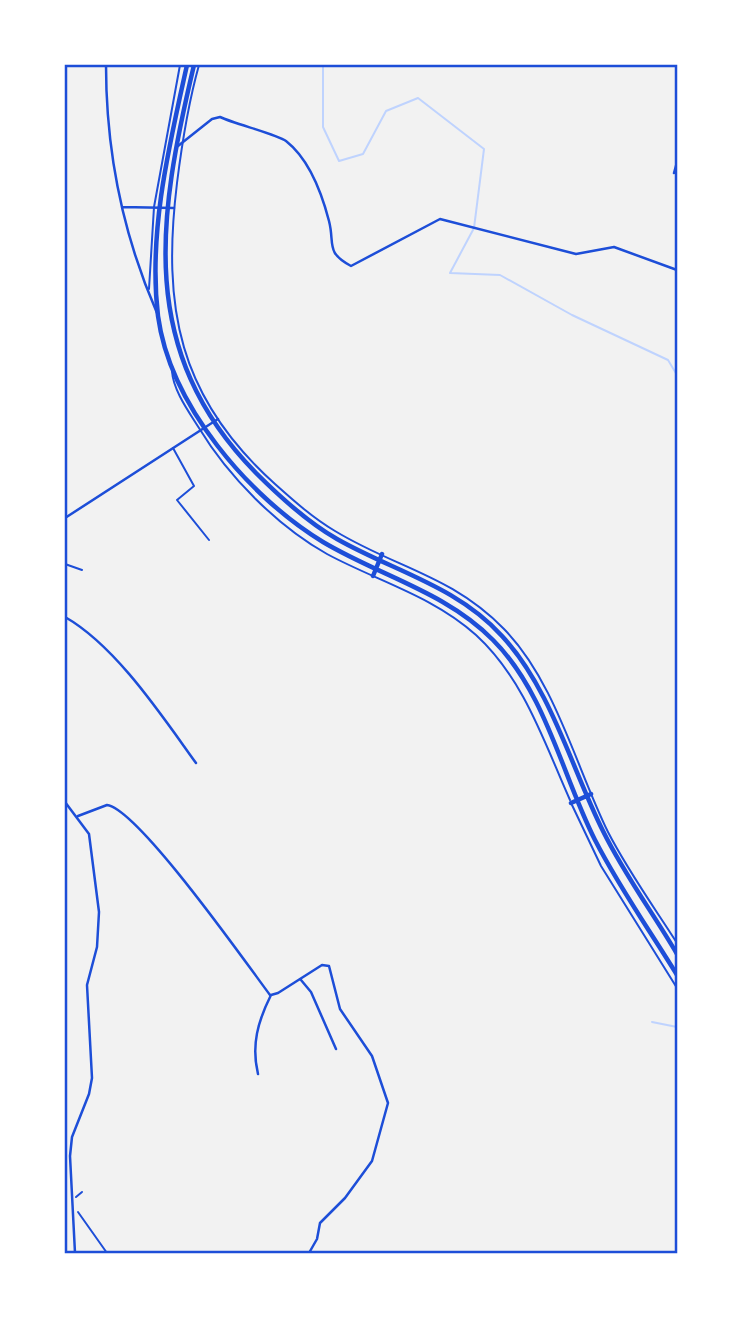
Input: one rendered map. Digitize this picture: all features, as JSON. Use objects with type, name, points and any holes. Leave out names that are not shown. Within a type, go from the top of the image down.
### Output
[{"type":"main road","points":[[187,65],[169,146],[156,266],[159,318],[171,363],[202,428],[230,462],[273,505],[311,535],[444,601],[494,640],[530,692],[574,802],[618,882],[677,975]]},
{"type":"main road","points":[[196,65],[180,145],[166,275],[171,321],[180,358],[202,403],[248,465],[301,514],[339,540],[381,557],[454,595],[502,635],[538,687],[615,853],[677,954]]},
{"type":"main road","points":[[373,576],[381,557]]},
{"type":"main road","points":[[574,802],[589,796]]},
{"type":"street","points":[[106,65],[114,176],[149,295],[159,318]]},
{"type":"street","points":[[163,146],[180,145],[212,119],[220,117],[284,140],[305,161],[330,223],[331,246],[338,259],[351,266],[440,219],[576,254],[614,247],[677,270]]},
{"type":"street","points":[[674,173],[677,162]]},
{"type":"street","points":[[122,207],[172,208]]},
{"type":"street","points":[[65,518],[216,420]]},
{"type":"street","points":[[65,617],[120,666],[196,763]]},
{"type":"street","points":[[65,802],[89,834],[99,912],[97,947],[87,985],[92,1078],[89,1094],[72,1137],[75,1253]]},
{"type":"street","points":[[78,816],[107,805],[123,813],[164,856],[271,995]]},
{"type":"street","points":[[258,1074],[253,1055],[256,1032],[271,995],[322,965],[329,966],[340,1009],[372,1056],[388,1103],[372,1161],[345,1198],[320,1223],[317,1239],[309,1253]]},
{"type":"street","points":[[300,980],[311,992],[335,1049]]},
{"type":"lane","points":[[149,295],[154,207],[163,146],[180,65]]},
{"type":"lane","points":[[172,208],[170,270],[176,319],[186,355],[216,420]]},
{"type":"lane","points":[[202,428],[239,481],[275,515],[326,553],[448,614],[489,648],[523,695],[601,866],[677,988]]},
{"type":"lane","points":[[173,447],[194,486],[177,500],[209,540]]},
{"type":"lane","points":[[65,564],[82,570]]},
{"type":"lane","points":[[589,796],[622,856],[677,943]]},
{"type":"path","points":[[75,1198],[82,1192]]},
{"type":"path","points":[[77,1211],[107,1253]]},
{"type":"waterway","points":[[323,65],[323,127],[339,161],[363,154],[386,111],[418,98],[484,149],[474,228],[450,273],[500,275],[572,315],[668,360],[677,375]]},
{"type":"waterway","points":[[652,1022],[677,1027]]}]
